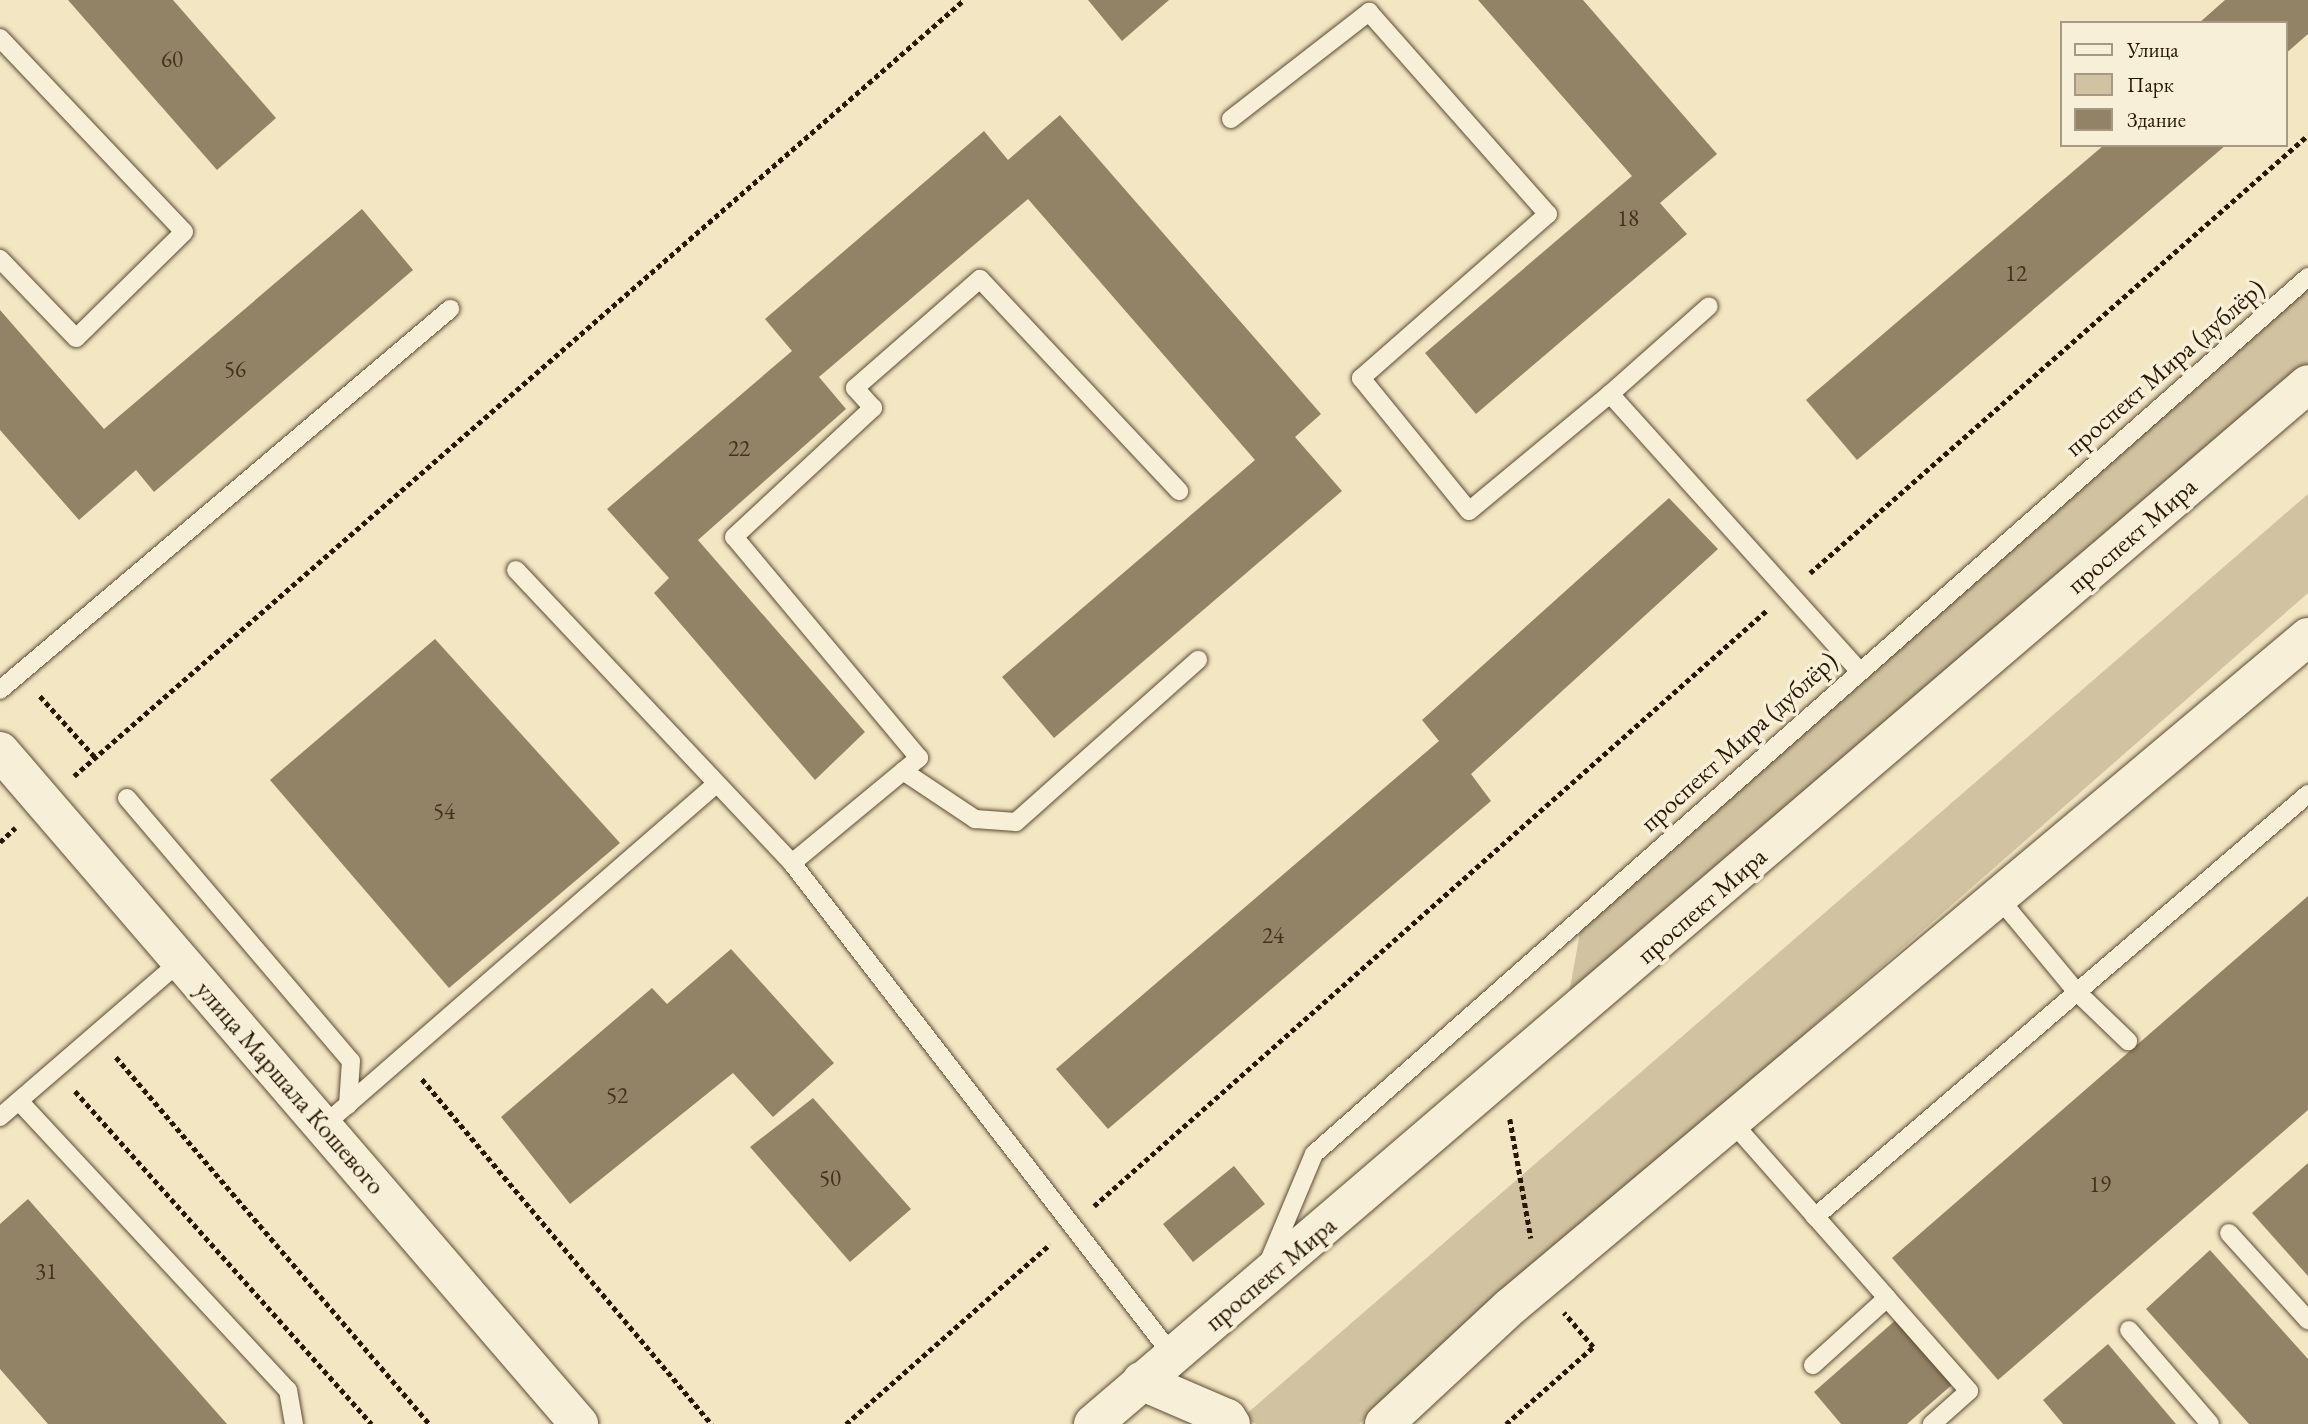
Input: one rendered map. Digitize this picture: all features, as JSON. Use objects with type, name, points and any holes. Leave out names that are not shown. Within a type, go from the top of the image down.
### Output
[{"type":"main road","name":"проспект Мира","points":[[1093,1424],[1141,1381],[1259,1286],[2308,384]]},
{"type":"main road","points":[[1384,1424],[1510,1307],[2308,637]]},
{"type":"main road","name":"улица Маршала Кошевого","points":[[0,751],[39,806],[567,1424]]},
{"type":"main road","name":"улица Маршала Кошевого","points":[[0,770],[39,806]]},
{"type":"main road","name":"улица Маршала Кошевого","points":[[176,964],[335,1116],[579,1424]]},
{"type":"main road","points":[[1141,1381],[1227,1418],[1231,1424]]},
{"type":"lane","points":[[1231,118],[1369,12],[1548,214],[1361,378],[1469,511],[1610,394],[1709,306]]},
{"type":"lane","points":[[0,38],[184,232],[76,338],[0,259]]},
{"type":"lane","name":"проспект Мира (дублёр)","points":[[1259,1286],[1314,1154],[2308,277]]},
{"type":"lane","points":[[792,863],[919,758],[734,537],[873,408],[855,388],[980,279],[1179,491]]},
{"type":"lane","points":[[0,690],[450,309]]},
{"type":"lane","points":[[1610,394],[1859,671]]},
{"type":"lane","points":[[516,570],[715,785],[792,863],[1173,1356]]},
{"type":"lane","points":[[903,771],[975,818],[1016,822],[1198,660]]},
{"type":"lane","points":[[335,1116],[715,785]]},
{"type":"lane","points":[[1815,1217],[2308,794]]},
{"type":"lane","points":[[127,797],[351,1061],[335,1116]]},
{"type":"lane","points":[[1998,897],[2077,992],[2128,1041]]},
{"type":"lane","points":[[176,964],[57,1067],[7,1105],[289,1390],[294,1424]]},
{"type":"lane","points":[[1732,1122],[1969,1391],[1932,1424]]},
{"type":"lane","points":[[2229,1233],[2308,1320]]},
{"type":"lane","points":[[1814,1365],[1886,1297]]},
{"type":"lane","points":[[2129,1330],[2210,1424]]},
{"type":"path","points":[[0,842],[964,0]]},
{"type":"path","points":[[846,1424],[2308,135]]},
{"type":"path","points":[[20,674],[95,757]]},
{"type":"path","points":[[96,1033],[429,1424]]},
{"type":"path","points":[[403,1056],[712,1424]]},
{"type":"path","points":[[57,1067],[113,1137],[372,1424]]},
{"type":"green space","points":[[2308,285],[2308,374],[1565,1015],[1581,927]]},
{"type":"green space","points":[[2308,494],[2308,593],[1359,1424],[1256,1424],[1243,1417]]},
{"type":"building","points":[[68,0],[173,0],[276,118],[217,170]]},
{"type":"building","points":[[1088,0],[1169,0],[1122,41]]},
{"type":"building","points":[[1478,0],[1583,0],[1717,154],[1660,203],[1687,234],[1476,414],[1425,353],[1632,176]]},
{"type":"building","points":[[2225,0],[2308,0],[2308,34],[2287,52],[2287,21],[2201,21]]},
{"type":"building","points":[[1060,115],[1321,414],[1295,437],[1342,491],[1054,738],[1002,677],[1255,460],[1028,199],[819,377],[846,409],[698,540],[865,732],[815,780],[654,593],[669,578],[607,509],[792,351],[765,319],[984,131],[1008,160]]},
{"type":"building","points":[[2102,147],[2224,147],[1857,460],[1806,400]]},
{"type":"building","points":[[362,209],[413,270],[154,492],[136,470],[79,520],[0,430],[0,310],[104,429]]},
{"type":"building","points":[[1669,498],[1718,549],[1471,774],[1491,801],[1108,1129],[1056,1069],[1439,741],[1422,720]]},
{"type":"building","points":[[435,639],[620,843],[449,988],[270,780]]},
{"type":"building","points":[[2308,896],[2308,1110],[1998,1380],[1892,1258]]},
{"type":"building","points":[[731,949],[834,1063],[773,1117],[733,1073],[570,1204],[501,1117],[652,988],[667,1004]]},
{"type":"building","points":[[813,1098],[911,1209],[850,1262],[750,1147]]},
{"type":"building","points":[[2308,1163],[2308,1276],[2252,1213]]},
{"type":"building","points":[[1234,1166],[1265,1204],[1193,1262],[1163,1224]]},
{"type":"building","points":[[28,1199],[227,1424],[48,1424],[0,1369],[0,1224]]},
{"type":"building","points":[[2210,1250],[2308,1359],[2308,1424],[2249,1424],[2146,1309]]},
{"type":"building","points":[[1898,1318],[1954,1383],[1907,1424],[1841,1424],[1814,1392]]},
{"type":"building","points":[[2108,1344],[2176,1424],[2063,1424],[2043,1400]]}]
